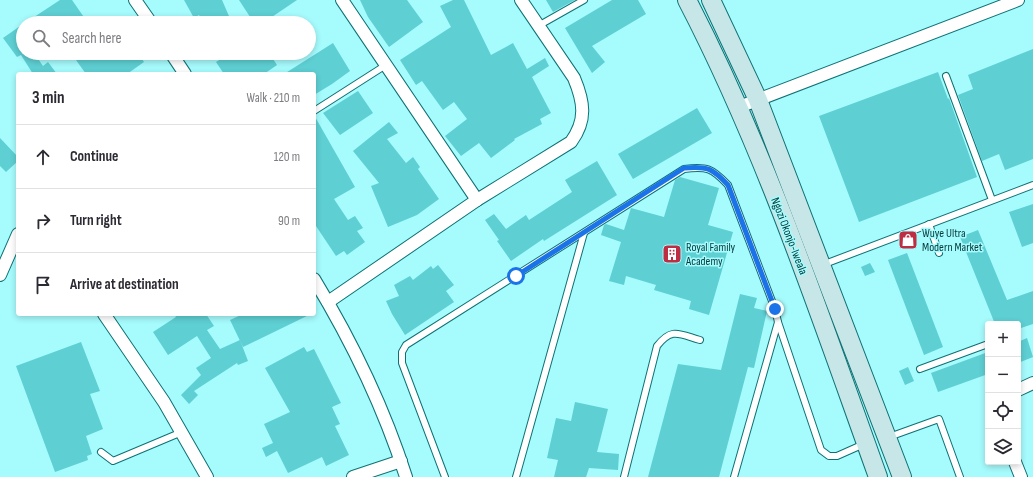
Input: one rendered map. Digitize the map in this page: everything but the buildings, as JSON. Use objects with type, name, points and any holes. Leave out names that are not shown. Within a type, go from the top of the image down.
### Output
[{"type":"street","points":[[135,0],[146,16]]},
{"type":"street","points":[[342,0],[477,200]]},
{"type":"street","points":[[328,302],[477,200],[571,142],[577,133],[582,122],[582,106],[579,91],[574,78],[521,0]]},
{"type":"street","name":"Ngozi Okonjo-Iweala","points":[[687,0],[713,50],[739,107],[793,243],[878,477]]},
{"type":"street","name":"Ngozi Okonjo-Iweala","points":[[710,0],[758,100],[902,477]]},
{"type":"street","points":[[739,107],[1018,0]]},
{"type":"street","points":[[176,60],[184,72]]},
{"type":"street","points":[[0,275],[16,239]]},
{"type":"street","points":[[316,281],[328,302],[387,423],[406,477]]},
{"type":"street","points":[[105,316],[164,402],[207,477]]},
{"type":"street","points":[[1021,389],[1033,383]]},
{"type":"street","points":[[353,477],[401,461]]},
{"type":"street","points":[[1016,465],[1021,477]]},
{"type":"lane","points":[[538,26],[584,0]]},
{"type":"lane","points":[[316,110],[386,65]]},
{"type":"lane","points":[[946,76],[992,200]]},
{"type":"lane","points":[[445,477],[402,363],[402,352],[406,345],[684,168],[701,166],[716,172],[728,185],[775,309],[821,450],[828,456],[837,456],[866,444]]},
{"type":"lane","points":[[822,265],[1033,185]]},
{"type":"lane","points":[[929,224],[940,253]]},
{"type":"lane","points":[[516,477],[584,233]]},
{"type":"lane","points":[[734,477],[778,322]]},
{"type":"lane","points":[[624,477],[657,346],[665,336],[674,333],[700,340]]},
{"type":"lane","points":[[920,369],[985,345]]},
{"type":"lane","points":[[888,438],[939,419],[960,477]]},
{"type":"lane","points":[[101,452],[113,461],[182,432]]},
{"type":"place","name":"Wuye Ultra Modern Market","points":[[908,240]]},
{"type":"place","name":"Royal Family Academy","points":[[672,254]]},
{"type":"route","points":[[516,276],[684,168],[701,166],[716,172],[728,185],[775,309]]}]
